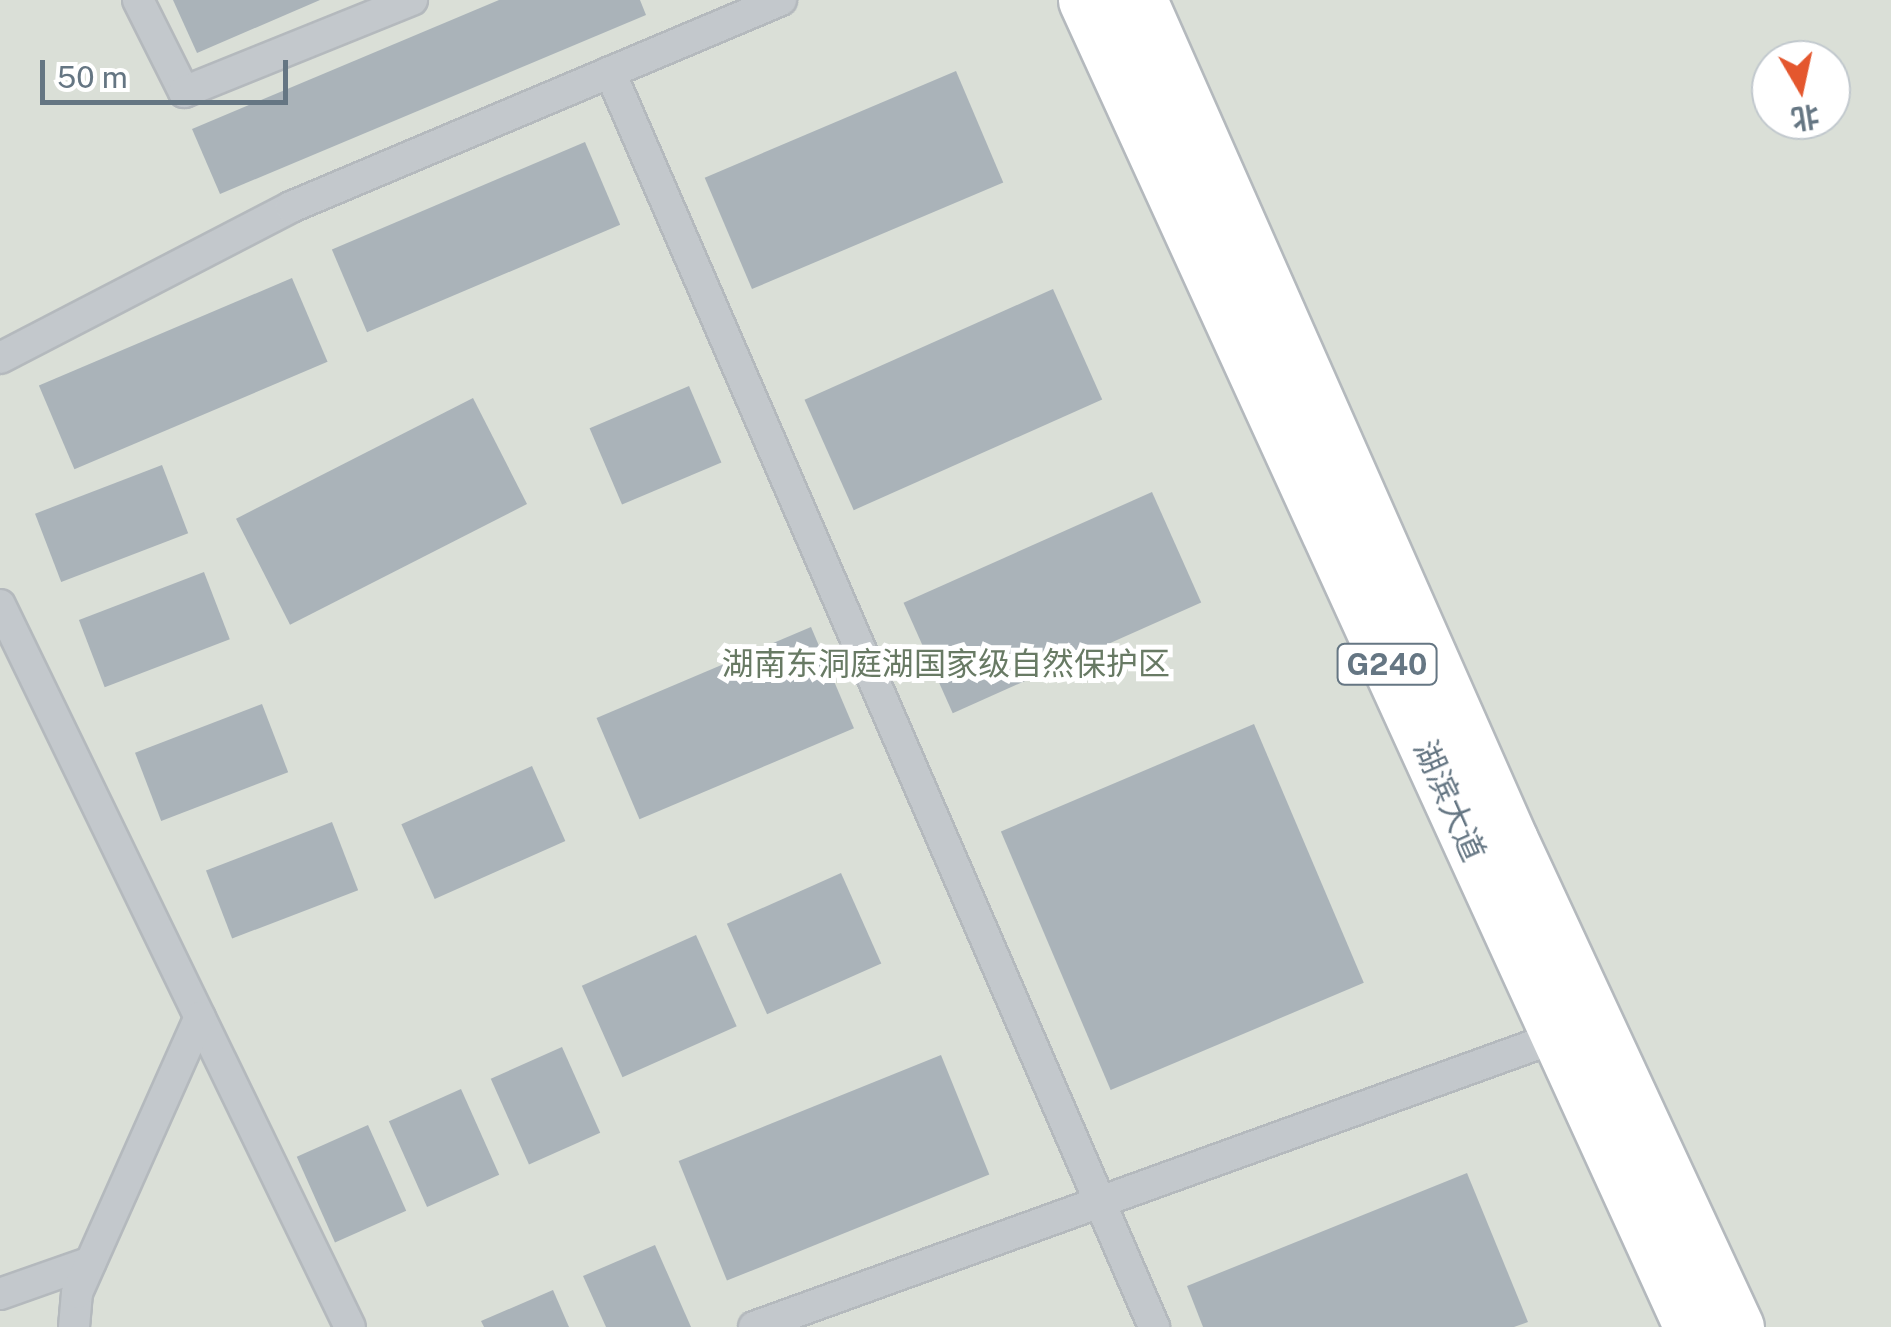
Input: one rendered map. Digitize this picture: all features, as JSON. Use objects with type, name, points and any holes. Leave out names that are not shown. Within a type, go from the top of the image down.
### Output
[{"type":"highway","name":"湖滨大道","points":[[1086,0],[1692,1327]]},
{"type":"highway","name":"湖滨大道","points":[[1140,0],[1510,840],[1736,1327]]},
{"type":"street","points":[[138,0],[184,92],[412,0]]},
{"type":"street","points":[[0,358],[291,207],[782,0]]},
{"type":"street","points":[[610,72],[1154,1327]]},
{"type":"street","points":[[0,604],[350,1327]]},
{"type":"street","points":[[74,1327],[77,1292],[200,1017]]},
{"type":"street","points":[[754,1327],[1557,1037]]},
{"type":"street","points":[[0,1294],[91,1262]]},
{"type":"green space","name":"湖南东洞庭湖国家级自然保护区","points":[[0,0],[1891,0],[1891,1327],[0,1327]]},
{"type":"building","points":[[173,0],[320,0],[197,53]]},
{"type":"building","points":[[499,0],[640,0],[646,15],[220,194],[192,129]]},
{"type":"building","points":[[956,71],[1003,182],[752,289],[705,178]]},
{"type":"building","points":[[585,142],[620,225],[367,332],[332,249]]},
{"type":"building","points":[[292,278],[328,362],[74,469],[39,385]]},
{"type":"building","points":[[1053,289],[1102,400],[854,510],[805,400]]},
{"type":"building","points":[[689,386],[721,462],[622,505],[590,428]]},
{"type":"building","points":[[473,398],[527,504],[290,625],[236,519]]},
{"type":"building","points":[[162,465],[188,533],[61,582],[35,514]]},
{"type":"building","points":[[1152,492],[1201,603],[953,713],[904,603]]},
{"type":"building","points":[[204,572],[230,639],[105,687],[79,620]]},
{"type":"building","points":[[811,627],[854,728],[640,819],[597,718]]},
{"type":"building","points":[[262,704],[288,772],[161,821],[135,753]]},
{"type":"building","points":[[1254,724],[1364,983],[1111,1090],[1001,831]]},
{"type":"building","points":[[532,766],[565,841],[435,899],[401,824]]},
{"type":"building","points":[[332,822],[358,890],[232,939],[206,870]]},
{"type":"building","points":[[841,873],[881,963],[767,1014],[727,924]]},
{"type":"building","points":[[696,935],[737,1026],[622,1077],[582,986]]},
{"type":"building","points":[[562,1047],[600,1133],[529,1165],[491,1079]]},
{"type":"building","points":[[941,1055],[989,1175],[727,1281],[679,1161]]},
{"type":"building","points":[[461,1089],[499,1175],[427,1207],[389,1121]]},
{"type":"building","points":[[368,1125],[406,1211],[335,1243],[297,1157]]},
{"type":"building","points":[[1467,1173],[1528,1322],[1514,1327],[1203,1327],[1187,1286]]},
{"type":"building","points":[[655,1245],[691,1327],[606,1327],[583,1276]]},
{"type":"building","points":[[553,1290],[569,1327],[484,1327],[481,1321]]}]
